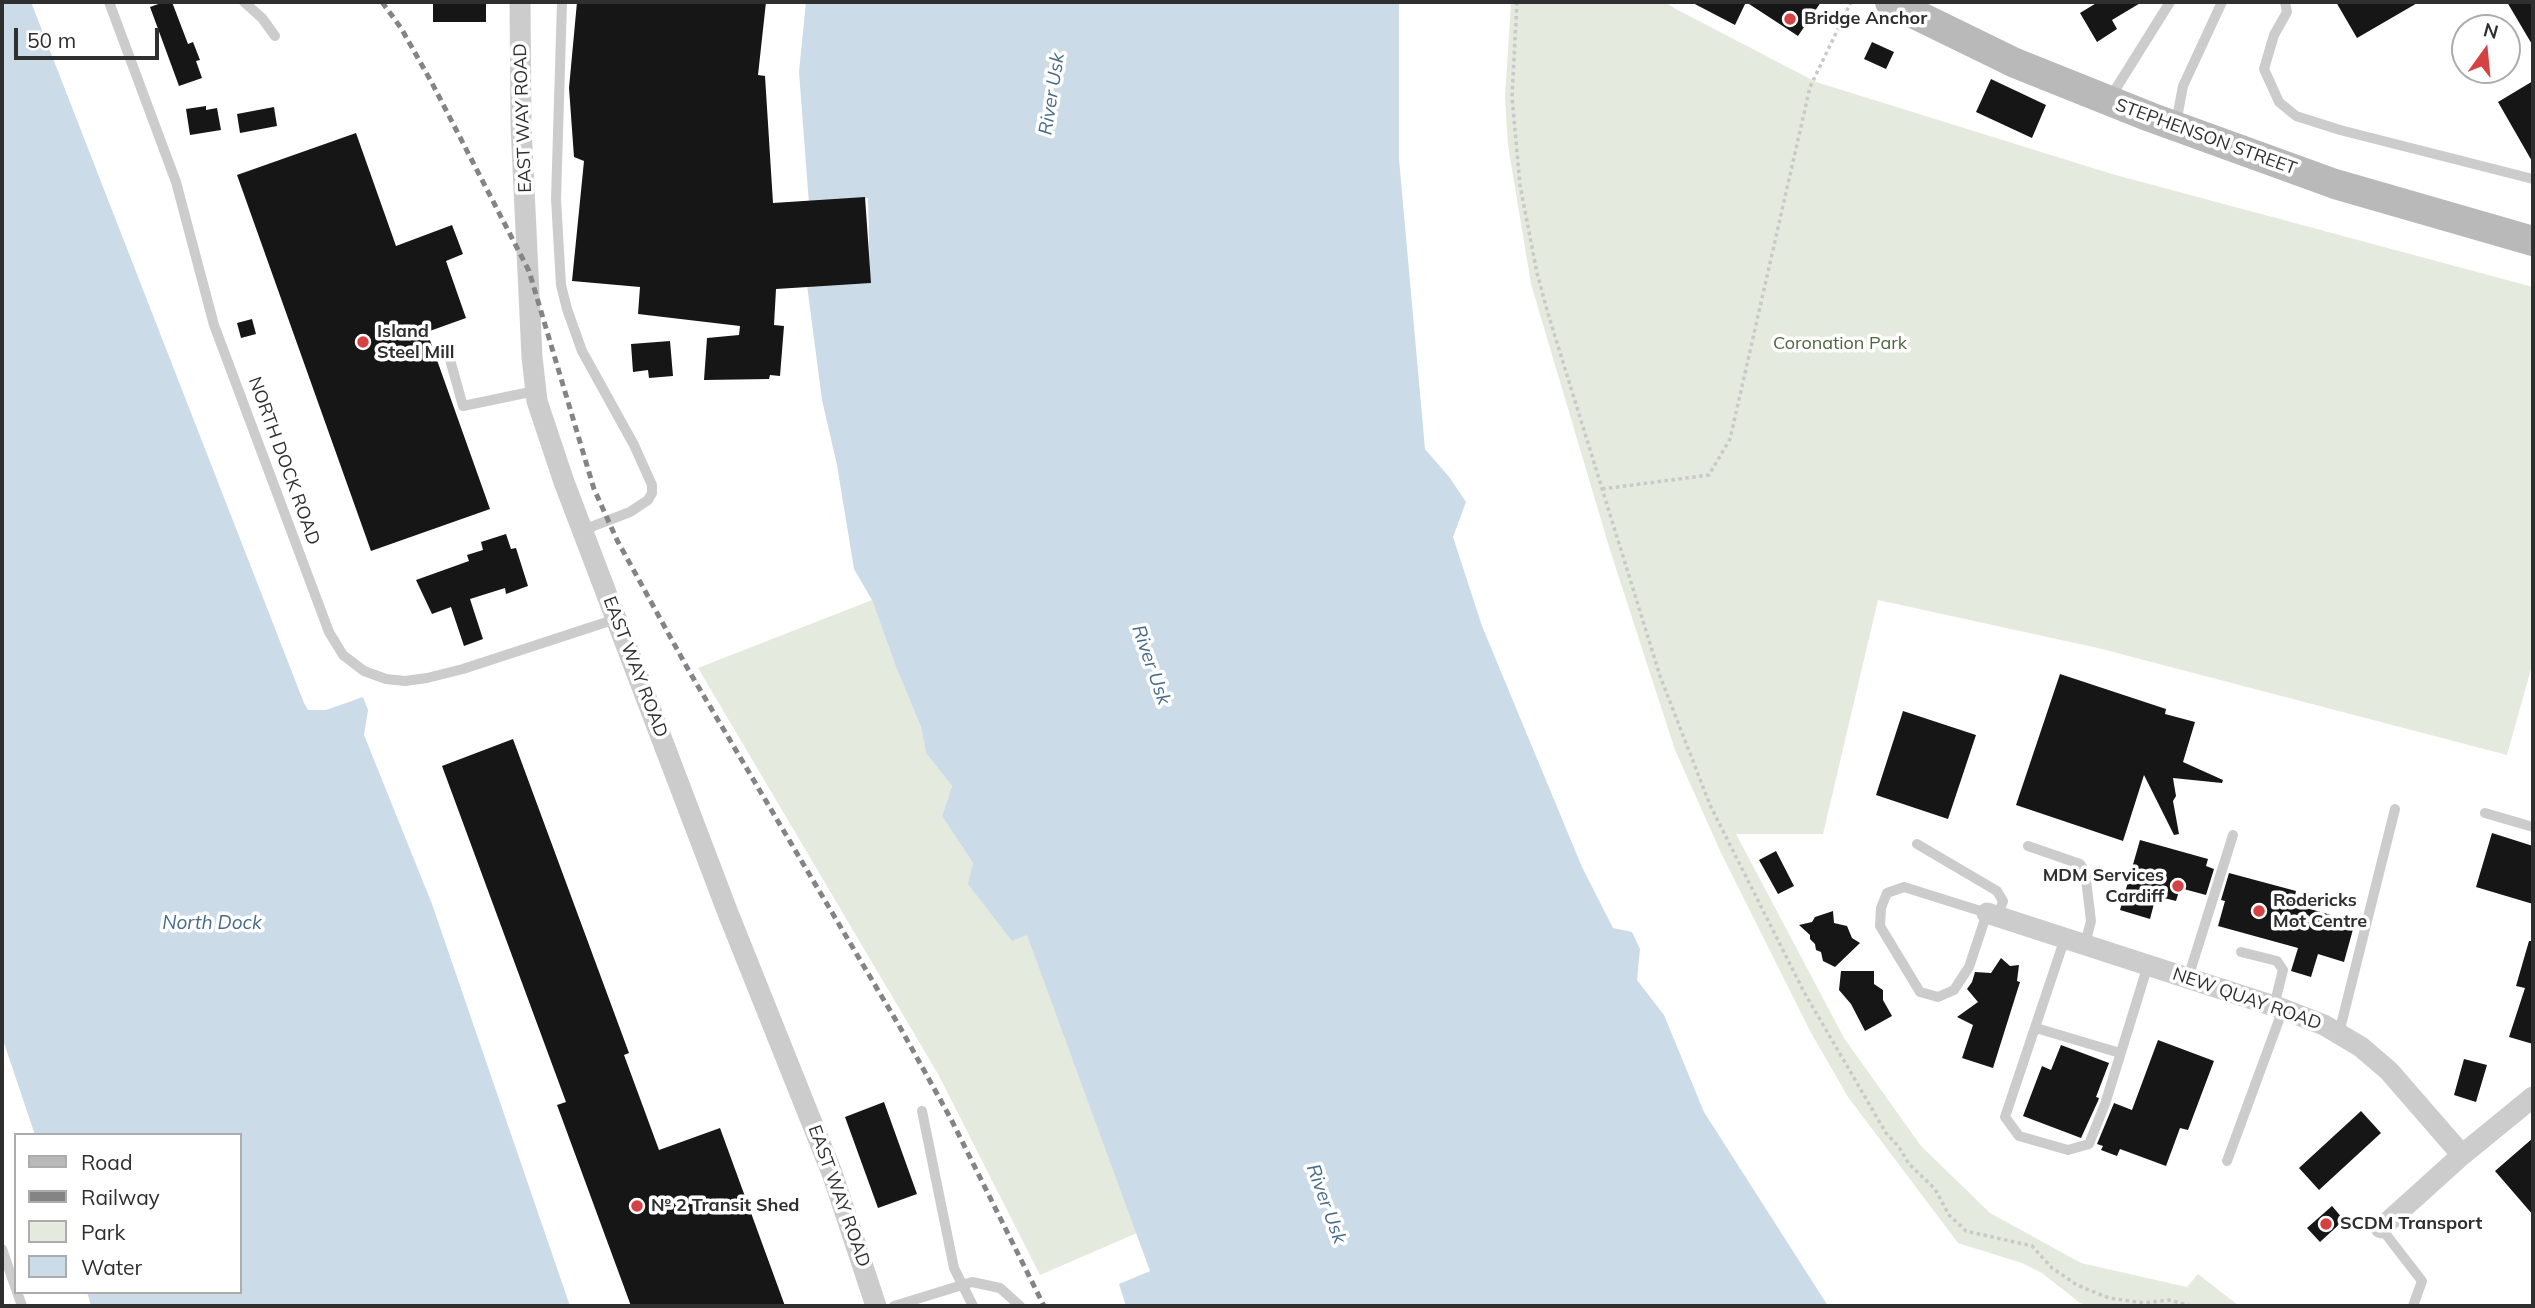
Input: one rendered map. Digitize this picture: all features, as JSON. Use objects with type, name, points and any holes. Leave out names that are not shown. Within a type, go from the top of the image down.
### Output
[{"type":"street","name":"EAST WAY ROAD","points":[[520,2],[522,125],[535,391],[545,429],[723,900],[832,1173],[876,1306]]},
{"type":"street","name":"STEPHENSON STREET","points":[[1890,2],[2015,63],[2175,126],[2335,184],[2533,241]]},
{"type":"street","name":"NEW QUAY ROAD","points":[[1993,914],[2278,1008],[2339,1033],[2361,1046],[2389,1071],[2462,1155]]},
{"type":"street","points":[[2381,1228],[2462,1155],[2533,1097]]},
{"type":"lane","name":"NORTH DOCK ROAD","points":[[108,2],[174,173],[214,324],[329,632],[343,655],[352,664],[373,676],[405,681],[463,669],[616,619]]},
{"type":"lane","points":[[244,2],[262,18],[275,36]]},
{"type":"lane","points":[[562,2],[556,187],[561,285],[582,351],[634,446],[652,485],[648,500],[630,512],[583,530]]},
{"type":"lane","points":[[2109,101],[2170,2]]},
{"type":"lane","points":[[2175,126],[2183,86],[2222,2]]},
{"type":"lane","points":[[2285,2],[2287,12],[2274,35],[2264,69],[2278,102],[2296,116],[2340,130],[2533,179]]},
{"type":"lane","points":[[449,356],[464,406],[535,391]]},
{"type":"lane","points":[[2339,1033],[2395,808]]},
{"type":"lane","points":[[2484,813],[2533,827]]},
{"type":"lane","points":[[2188,978],[2233,835]]},
{"type":"lane","points":[[1917,844],[1997,891],[2003,901],[1993,914],[1969,967],[1954,989],[1938,997],[1920,992],[1880,926],[1881,908],[1887,893],[1903,887],[1993,914]]},
{"type":"lane","points":[[2028,846],[2080,864],[2085,871],[2091,922],[2075,941],[2036,1028],[2005,1117],[2019,1136],[2068,1150],[2089,1144],[2105,1104],[2148,965]]},
{"type":"lane","points":[[2227,1161],[2278,1008],[2283,970],[2277,961],[2241,952]]},
{"type":"lane","points":[[2036,1028],[2120,1054]]},
{"type":"lane","points":[[922,1111],[954,1268],[974,1306]]},
{"type":"lane","points":[[2381,1228],[2421,1281],[2413,1306]]},
{"type":"lane","points":[[2,1250],[14,1284]]},
{"type":"lane","points":[[894,1306],[972,1282],[1000,1288],[1020,1306]]},
{"type":"path","points":[[1517,2],[1512,97],[1520,185],[1537,273],[1549,317],[1660,676],[1710,805],[1804,992],[1886,1133],[1909,1164],[1936,1189],[1949,1215],[1966,1231],[2032,1246],[2060,1274],[2109,1298],[2144,1303],[2169,1300],[2191,1306]]},
{"type":"path","points":[[1602,489],[1709,475],[1730,439],[1810,87],[1851,2]]},
{"type":"green space","name":"Coronation Park","points":[[1511,2],[1666,2],[1816,82],[2112,174],[2533,287],[2533,662],[2507,755],[2098,648],[1878,600],[1823,834],[1736,834],[1844,1038],[1921,1146],[1990,1213],[2081,1263],[2187,1287],[2198,1274],[2239,1306],[2090,1306],[2080,1303],[2042,1273],[2022,1263],[1958,1243],[1848,1097],[1810,1031],[1722,855],[1675,750],[1610,550],[1531,284],[1508,145],[1505,97]]},
{"type":"green space","points":[[872,600],[921,727],[926,753],[952,786],[942,816],[973,863],[1027,934],[1137,1233],[1040,1275],[938,1074],[698,668]]},
{"type":"water","name":"North Dock","points":[[2,2],[31,2],[304,703],[308,710],[326,710],[363,697],[368,710],[364,735],[432,904],[570,1306],[91,1306],[88,1294],[242,1294],[242,1133],[34,1133],[2,1037]]},
{"type":"water","name":"River Usk","points":[[806,2],[1399,2],[1399,159],[1425,449],[1466,502],[1453,537],[1482,626],[1582,867],[1613,928],[1632,932],[1640,949],[1637,980],[1664,1015],[1704,1112],[1828,1306],[1126,1306],[1119,1284],[1150,1271],[1027,935],[1012,941],[968,884],[973,863],[942,816],[952,786],[926,753],[921,727],[872,600],[854,569],[837,465],[822,400],[807,285],[870,283],[868,198],[809,204],[799,72]]},
{"type":"building","points":[[172,2],[188,44],[193,42],[200,60],[196,61],[202,78],[179,86],[150,7]]},
{"type":"building","points":[[433,2],[486,2],[486,22],[433,22]]},
{"type":"building","points":[[577,2],[766,2],[758,75],[765,76],[773,203],[865,197],[871,283],[776,289],[774,325],[784,326],[780,376],[770,375],[769,379],[704,380],[707,338],[739,335],[740,326],[638,314],[640,287],[572,281],[584,161],[574,157],[569,88]]},
{"type":"building","points":[[1691,2],[1746,2],[1735,25]]},
{"type":"building","name":"Bridge Anchor","points":[[1746,2],[1821,2],[1798,36]]},
{"type":"building","points":[[2098,2],[2142,2],[2112,20],[2117,29],[2097,42],[2080,13]]},
{"type":"building","points":[[2336,2],[2419,2],[2357,38]]},
{"type":"building","points":[[2507,2],[2533,2],[2533,46],[2521,26],[2521,14],[2514,14]]},
{"type":"building","points":[[1872,42],[1894,52],[1886,69],[1864,59]]},
{"type":"building","points":[[1991,79],[2046,105],[2032,138],[1976,112]]},
{"type":"building","points":[[2533,81],[2533,163],[2498,102]]},
{"type":"building","points":[[206,106],[206,110],[217,108],[221,130],[190,135],[186,109]]},
{"type":"building","points":[[274,107],[277,126],[240,133],[237,114]]},
{"type":"building","name":"Island Steel Mill","points":[[356,133],[396,246],[452,225],[463,254],[446,261],[466,318],[427,332],[490,509],[371,551],[237,175]]},
{"type":"building","points":[[252,319],[256,334],[241,338],[237,323]]},
{"type":"building","points":[[670,341],[673,376],[649,378],[648,370],[633,372],[631,344]]},
{"type":"building","points":[[506,534],[511,549],[516,548],[528,586],[506,594],[505,588],[470,599],[483,639],[464,646],[451,607],[432,614],[416,580],[469,561],[467,555],[483,550],[481,542]]},
{"type":"building","points":[[2060,674],[2166,709],[2165,714],[2195,722],[2183,762],[2223,780],[2222,783],[2173,778],[2176,796],[2173,801],[2179,834],[2174,835],[2144,775],[2123,841],[2016,805]]},
{"type":"building","points":[[1903,711],[1976,735],[1948,819],[1876,795]]},
{"type":"building","points":[[513,739],[629,1053],[624,1055],[659,1150],[720,1128],[785,1306],[631,1306],[557,1105],[566,1102],[442,766]]},
{"type":"building","points":[[2492,833],[2533,846],[2533,904],[2476,887]]},
{"type":"building","points":[[2140,840],[2208,859],[2206,866],[2214,869],[2206,895],[2180,888],[2176,901],[2156,896],[2150,919],[2120,910]]},
{"type":"building","points":[[1776,851],[1794,886],[1778,894],[1759,860]]},
{"type":"building","points":[[2229,873],[2296,891],[2293,904],[2355,922],[2344,962],[2318,954],[2311,977],[2291,971],[2298,948],[2218,926],[2225,901],[2221,900]]},
{"type":"building","points":[[1833,911],[1834,923],[1847,926],[1852,938],[1860,943],[1835,967],[1823,961],[1821,952],[1816,950],[1810,935],[1799,925],[1812,922],[1815,917]]},
{"type":"building","points":[[2529,941],[2533,941],[2533,1044],[2509,1037],[2525,988],[2516,986]]},
{"type":"building","points":[[2001,958],[2010,966],[2019,965],[2017,981],[2020,982],[1993,1068],[1962,1058],[1973,1025],[1957,1017],[1978,1002],[1967,989],[1975,972],[1991,973]]},
{"type":"building","points":[[1841,971],[1874,971],[1874,984],[1883,990],[1883,1000],[1892,1016],[1865,1031],[1851,1004],[1839,990]]},
{"type":"building","points":[[2158,1040],[2214,1061],[2188,1130],[2180,1128],[2166,1166],[2120,1149],[2117,1156],[2101,1150],[2103,1146],[2097,1144],[2114,1103],[2132,1110]]},
{"type":"building","points":[[2061,1045],[2109,1063],[2096,1097],[2099,1098],[2098,1101],[2081,1138],[2023,1116],[2042,1066],[2051,1070]]},
{"type":"building","points":[[2464,1059],[2487,1065],[2476,1102],[2454,1095]]},
{"type":"building","points":[[884,1102],[917,1194],[878,1208],[845,1117]]},
{"type":"building","points":[[2361,1111],[2381,1133],[2319,1190],[2299,1168]]},
{"type":"building","points":[[2533,1138],[2533,1215],[2495,1171]]},
{"type":"building","points":[[2332,1206],[2344,1220],[2320,1242],[2307,1228]]},
{"type":"railway","points":[[382,2],[401,28],[432,83],[529,271],[594,489],[617,540],[689,671],[901,1029],[951,1119],[1044,1306]]},
{"type":"place","name":"Bridge Anchor","points":[[1790,19]]},
{"type":"place","name":"Island Steel Mill","points":[[363,342]]},
{"type":"place","name":"MDM Services Cardiff","points":[[2178,886]]},
{"type":"place","name":"Rodericks Mot Centre","points":[[2259,911]]},
{"type":"place","name":"№ 2 Transit Shed","points":[[637,1206]]},
{"type":"place","name":"SCDM Transport","points":[[2326,1224]]}]
